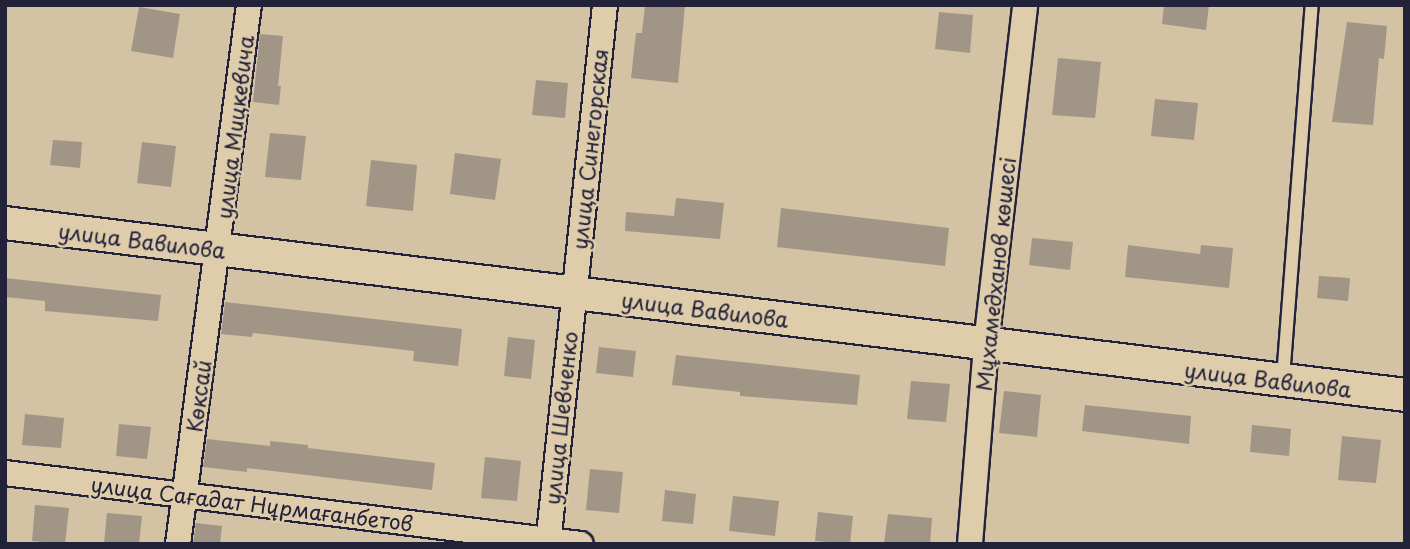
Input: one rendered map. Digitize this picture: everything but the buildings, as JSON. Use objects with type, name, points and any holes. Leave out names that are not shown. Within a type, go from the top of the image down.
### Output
[{"type":"street","name":"улица Мицкевича","points":[[219,249],[249,5]]},
{"type":"street","name":"улица Синегорская","points":[[572,293],[605,5]]},
{"type":"street","name":"Мұхамедханов көшесі","points":[[970,544],[986,344],[1025,5]]},
{"type":"street","name":"улица Вавилова","points":[[5,223],[1405,395]]},
{"type":"street","name":"Көксай","points":[[178,544],[219,249]]},
{"type":"street","name":"улица Шевченко","points":[[548,542],[572,293]]},
{"type":"street","name":"улица Сағадат Нұрмағанбетов","points":[[5,473],[581,544]]},
{"type":"lane","points":[[1283,380],[1312,5]]}]
